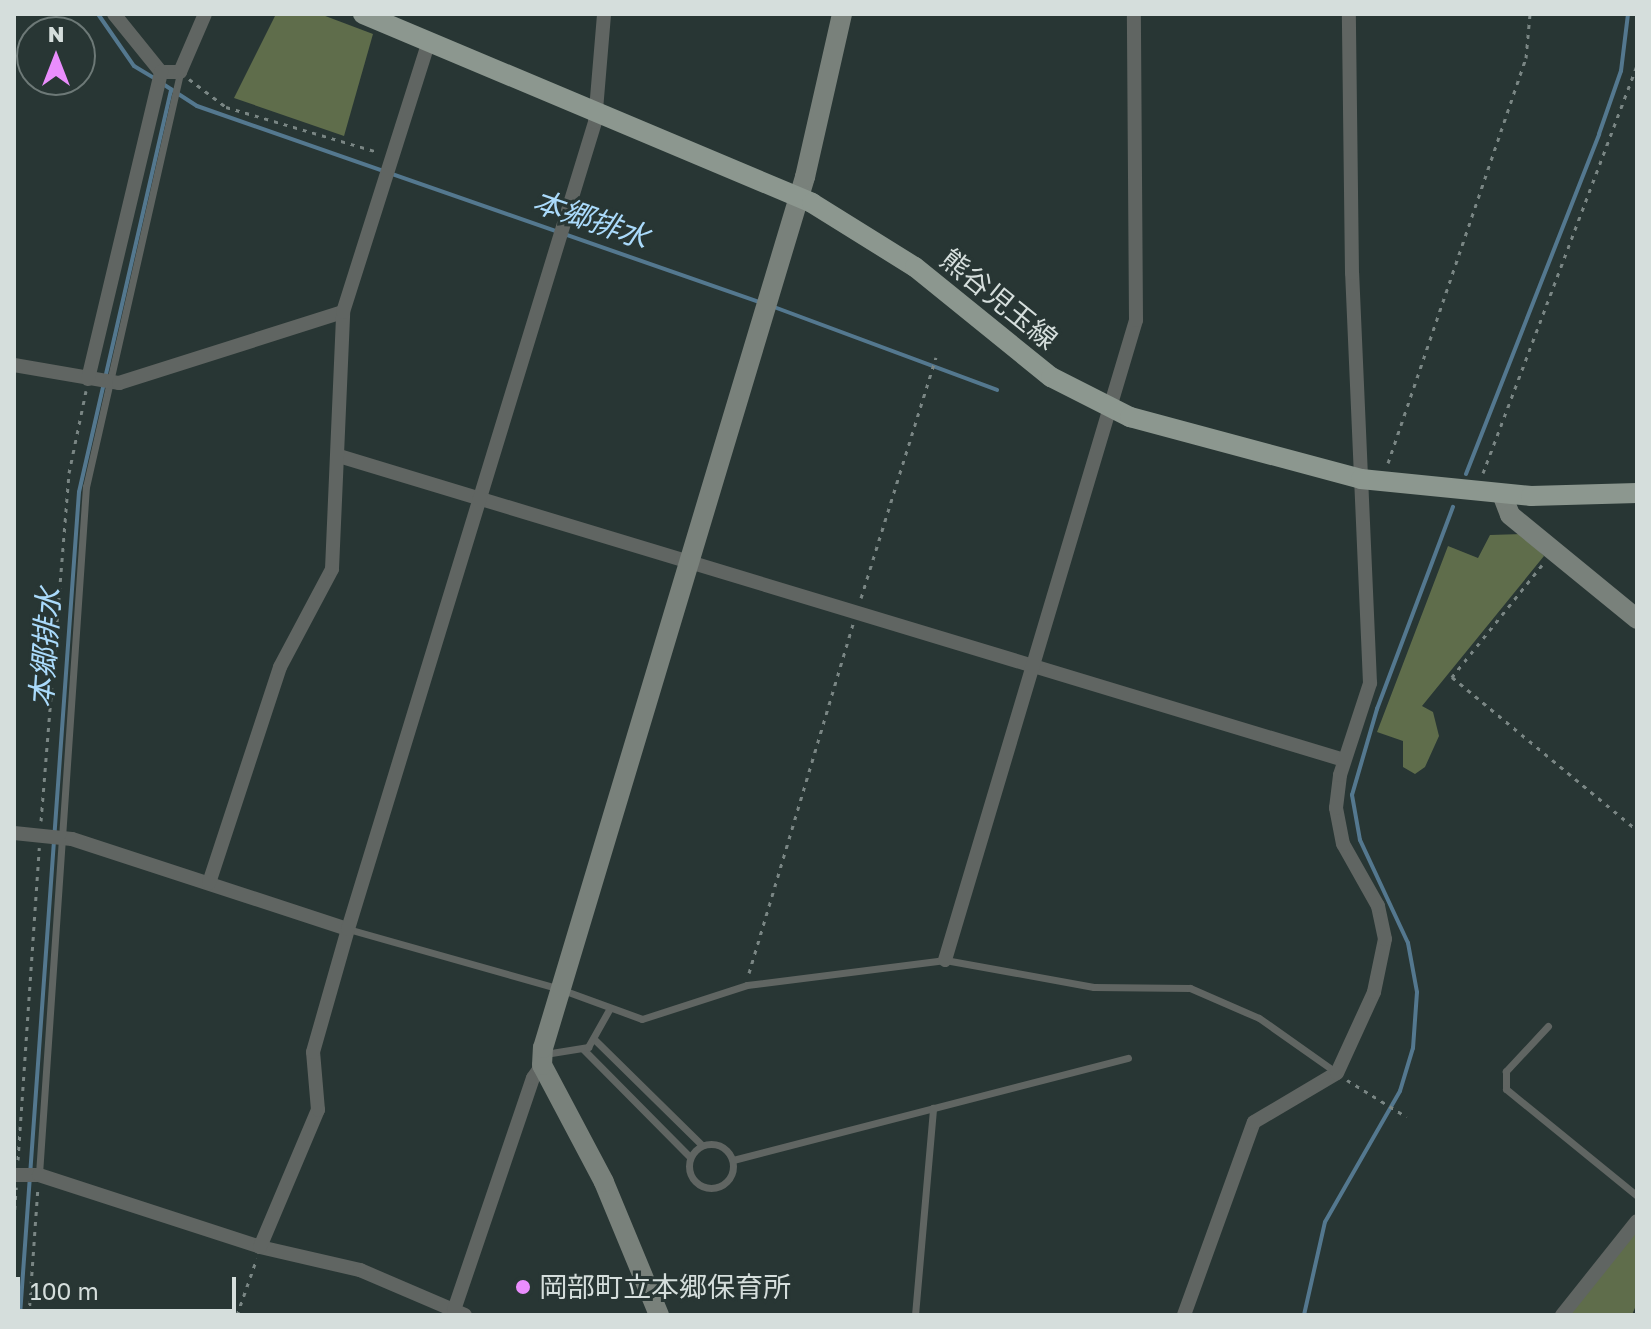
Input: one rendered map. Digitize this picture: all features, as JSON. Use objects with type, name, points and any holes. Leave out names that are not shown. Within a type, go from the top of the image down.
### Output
[{"type":"main road","name":"熊谷児玉線","points":[[363,14],[797,195],[875,239],[1051,377],[1109,410],[1371,480],[1502,494],[1637,493]]},
{"type":"street","points":[[114,14],[161,72]]},
{"type":"street","points":[[161,72],[180,72],[205,14]]},
{"type":"street","points":[[260,1247],[318,1110],[313,1052],[596,110],[604,14]]},
{"type":"street","points":[[16,1175],[39,1175],[260,1247],[360,1270],[460,1312],[533,1078],[542,1060],[560,989],[797,195],[842,14]]},
{"type":"street","points":[[945,960],[1137,309],[1134,14]]},
{"type":"street","points":[[1184,1315],[1254,1122],[1337,1073],[1374,992],[1385,939],[1382,915],[1350,861],[1338,825],[1344,760],[1370,683],[1371,480],[1349,14]]},
{"type":"street","points":[[209,883],[280,667],[332,569],[343,312],[429,41]]},
{"type":"street","points":[[88,379],[161,72]]},
{"type":"street","points":[[14,365],[111,382],[343,312]]},
{"type":"street","points":[[339,456],[857,610],[1344,760]]},
{"type":"street","points":[[1502,494],[1510,515],[1637,619]]},
{"type":"street","points":[[14,833],[61,838],[348,929]]},
{"type":"street","points":[[542,1060],[604,1182],[659,1315]]},
{"type":"street","points":[[1562,1315],[1637,1221]]},
{"type":"lane","points":[[39,1175],[79,542],[86,487],[180,72]]},
{"type":"lane","points":[[348,929],[560,989],[642,1019],[747,985],[945,960],[1094,987],[1206,991],[1259,1018],[1337,1073]]},
{"type":"lane","points":[[542,1060],[583,1049],[595,1040],[610,1008]]},
{"type":"lane","points":[[1548,1026],[1506,1071],[1506,1089],[1637,1196]]},
{"type":"lane","points":[[595,1040],[702,1145]]},
{"type":"lane","points":[[583,1049],[690,1157],[691,1176],[709,1188],[728,1180],[733,1160]]},
{"type":"lane","points":[[733,1160],[1128,1058]]},
{"type":"lane","points":[[915,1315],[933,1108]]},
{"type":"lane","points":[[690,1157],[702,1145],[718,1144],[733,1160]]},
{"type":"path","points":[[1371,480],[1526,58],[1530,14]]},
{"type":"path","points":[[1479,492],[1637,65]]},
{"type":"path","points":[[180,72],[226,107],[391,156]]},
{"type":"path","points":[[747,985],[857,610],[936,357]]},
{"type":"path","points":[[14,1219],[69,473],[88,379]]},
{"type":"path","points":[[1553,550],[1452,677],[1637,830]]},
{"type":"path","points":[[1337,1073],[1407,1117]]},
{"type":"path","points":[[29,1315],[39,1175]]},
{"type":"path","points":[[237,1315],[260,1247]]},
{"type":"green space","points":[[276,14],[320,14],[373,34],[344,136],[234,98]]},
{"type":"green space","points":[[1522,534],[1544,556],[1422,706],[1433,712],[1439,736],[1425,767],[1415,774],[1403,767],[1403,741],[1377,732],[1448,546],[1478,558],[1490,535]]},
{"type":"green space","points":[[1637,1229],[1637,1303],[1632,1315],[1567,1315]]},
{"type":"waterway","name":"本郷排水","points":[[98,14],[134,66],[156,79]]},
{"type":"waterway","points":[[1466,474],[1599,134],[1621,71],[1628,14]]},
{"type":"waterway","name":"本郷排水","points":[[163,84],[197,106],[762,303]]},
{"type":"waterway","name":"本郷排水","points":[[20,1315],[79,492],[171,89]]},
{"type":"waterway","name":"本郷排水","points":[[774,307],[997,390]]},
{"type":"waterway","points":[[1304,1315],[1325,1222],[1400,1091],[1413,1048],[1417,992],[1408,943],[1360,840],[1352,795],[1377,709],[1453,507]]},
{"type":"place","name":"岡部町立本郷保育所","points":[[523,1287]]}]
